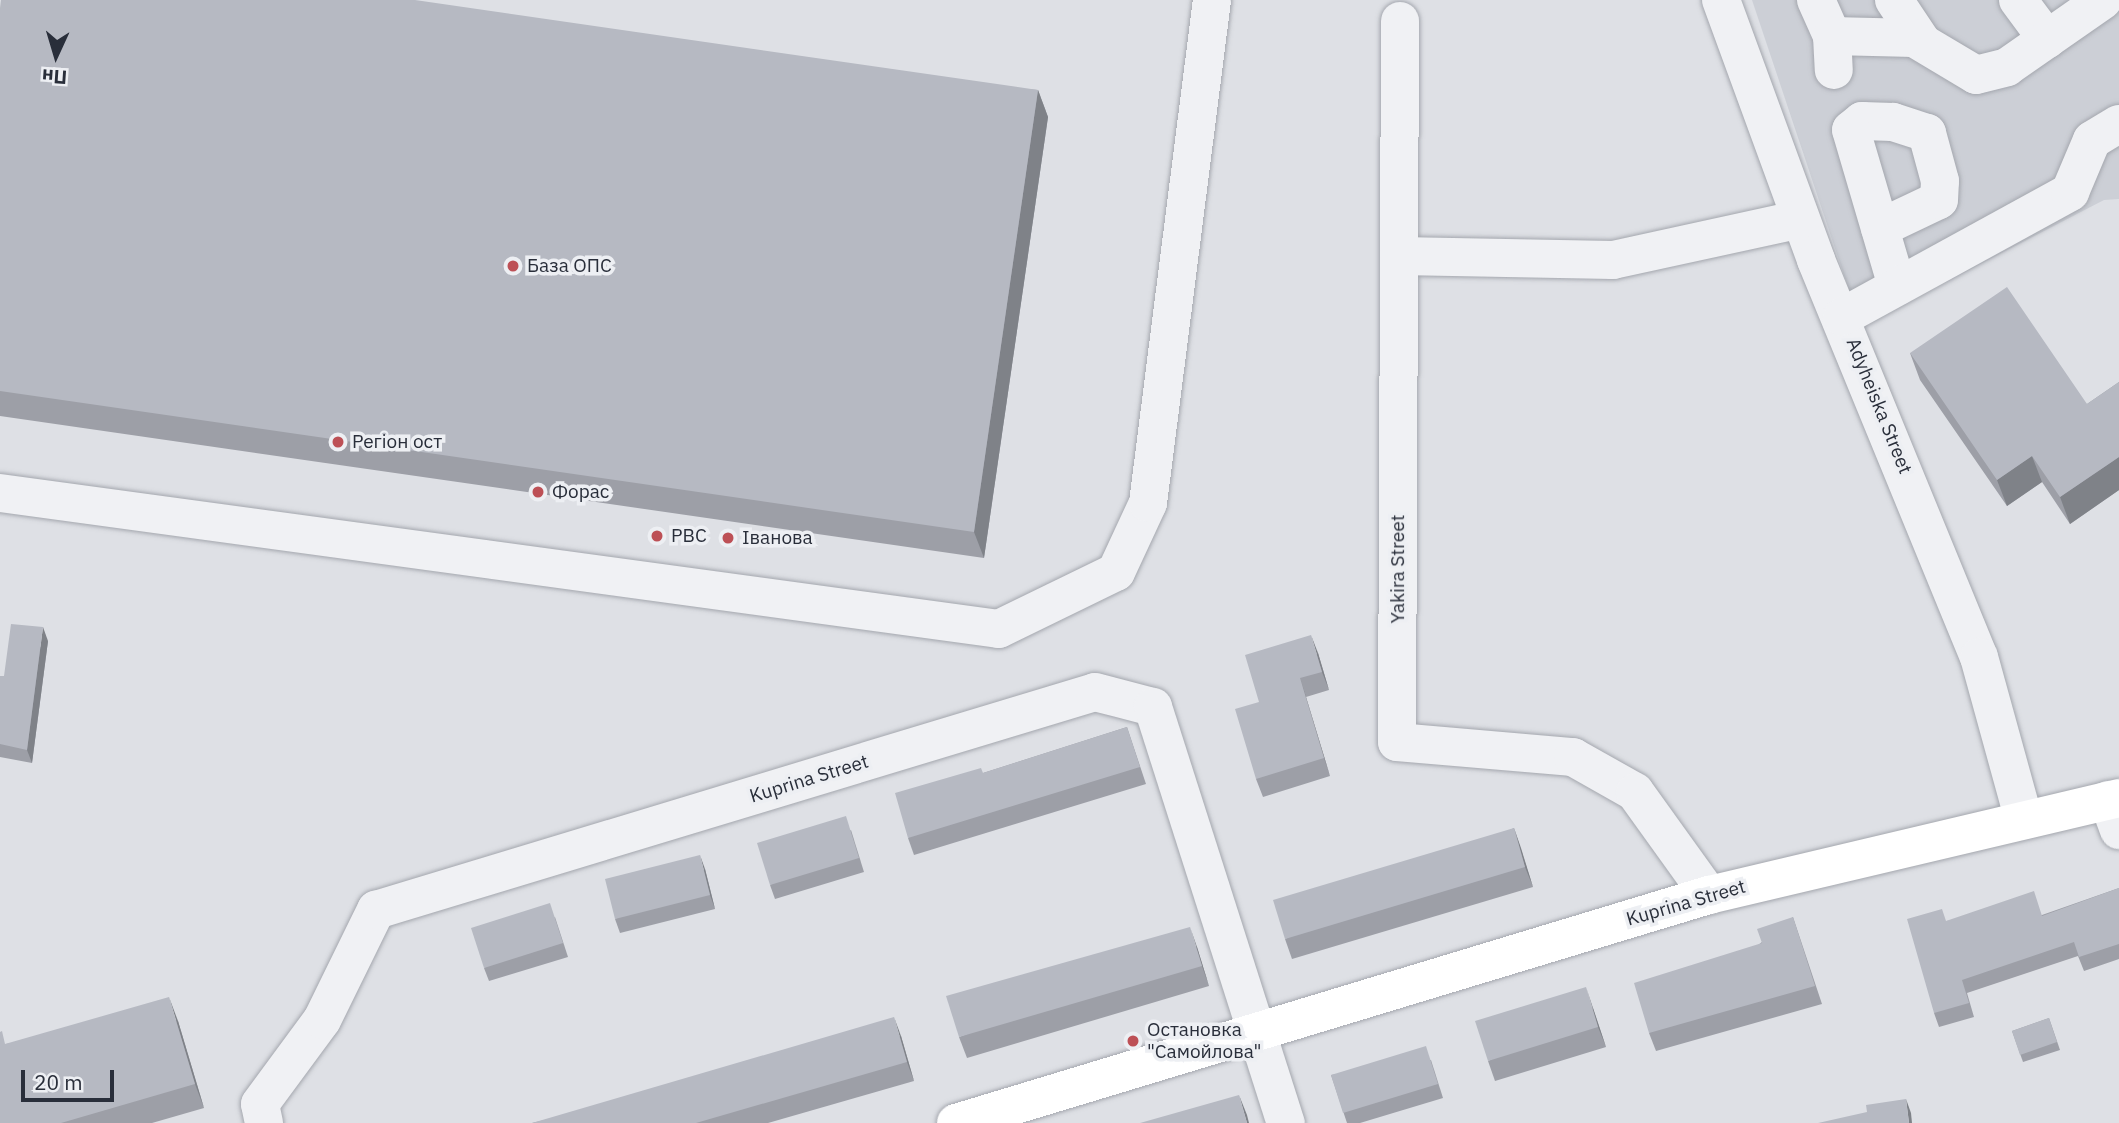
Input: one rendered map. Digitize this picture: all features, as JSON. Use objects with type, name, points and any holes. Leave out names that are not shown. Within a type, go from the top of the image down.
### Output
[{"type":"main road","name":"Kuprina Street","points":[[956,1123],[1709,895],[2023,817],[2115,809]]},
{"type":"street","points":[[0,493],[999,629],[1115,572],[1148,503],[1212,0]]},
{"type":"street","name":"Adyheiska Street","points":[[1721,0],[1801,219],[1979,657],[2023,817]]},
{"type":"street","points":[[1815,0],[1833,53],[1922,42]]},
{"type":"street","points":[[1894,0],[1922,42],[1976,75],[2007,67],[2103,0]]},
{"type":"street","points":[[2018,0],[2047,39]]},
{"type":"street","name":"Yakira Street","points":[[1400,21],[1397,742],[1573,757],[1635,792],[1709,895]]},
{"type":"street","points":[[1842,317],[2070,192],[2092,140],[2119,124]]},
{"type":"street","points":[[1399,256],[1613,260],[1801,219]]},
{"type":"street","points":[[1880,228],[1898,286]]},
{"type":"street","name":"Kuprina Street","points":[[264,1123],[260,1104],[321,1020],[376,910],[1095,692],[1153,707],[1286,1123]]},
{"type":"shaded area","points":[[1752,0],[2119,0],[2119,199],[2104,200],[1861,326]]},
{"type":"building","name":"База ОПС","points":[[1,0],[415,0],[1038,90],[974,532],[0,391]]},
{"type":"building","points":[[2007,287],[2087,404],[2119,382],[2119,457],[2060,497],[2032,456],[1997,480],[1910,353]]},
{"type":"building","points":[[11,624],[43,627],[27,750],[0,744],[0,676],[4,676]]},
{"type":"building","points":[[1311,635],[1322,672],[1300,678],[1324,758],[1256,779],[1235,709],[1259,702],[1245,655]]},
{"type":"building","points":[[1127,727],[1140,767],[908,838],[895,793],[981,768],[983,773]]},
{"type":"building","points":[[846,816],[859,858],[770,885],[757,843]]},
{"type":"building","points":[[1514,828],[1525,867],[1285,939],[1273,900]]},
{"type":"building","points":[[700,855],[710,895],[615,919],[605,879]]},
{"type":"building","points":[[2119,888],[2119,944],[2079,957],[2074,942],[1962,980],[1969,1003],[1934,1013],[1907,919],[1942,909],[1946,921],[2034,891],[2042,916]]},
{"type":"building","points":[[550,903],[563,943],[484,968],[471,928]]},
{"type":"building","points":[[1793,917],[1815,986],[1649,1033],[1634,983],[1762,943],[1757,929]]},
{"type":"building","points":[[1190,927],[1202,966],[959,1037],[946,996]]},
{"type":"building","points":[[1586,987],[1598,1027],[1488,1061],[1475,1021]]},
{"type":"building","points":[[169,997],[195,1084],[61,1123],[0,1123],[0,1032],[2,1031],[5,1044]]},
{"type":"building","points":[[894,1017],[907,1062],[696,1123],[532,1123]]},
{"type":"building","points":[[2049,1018],[2057,1042],[2020,1055],[2012,1031]]},
{"type":"building","points":[[1426,1046],[1438,1084],[1343,1113],[1331,1075]]},
{"type":"building","points":[[1239,1095],[1247,1123],[1140,1123]]},
{"type":"building","points":[[1906,1099],[1909,1123],[1818,1123],[1867,1112],[1866,1105]]},
{"type":"place","name":"База ОПС","points":[[513,266]]},
{"type":"place","name":"Регіон ост","points":[[338,442]]},
{"type":"place","name":"Форас","points":[[538,492]]},
{"type":"place","name":"РВС","points":[[657,536]]},
{"type":"place","name":"Іванова","points":[[728,538]]},
{"type":"place","name":"Остановка \"Самойлова\"","points":[[1133,1041]]}]
